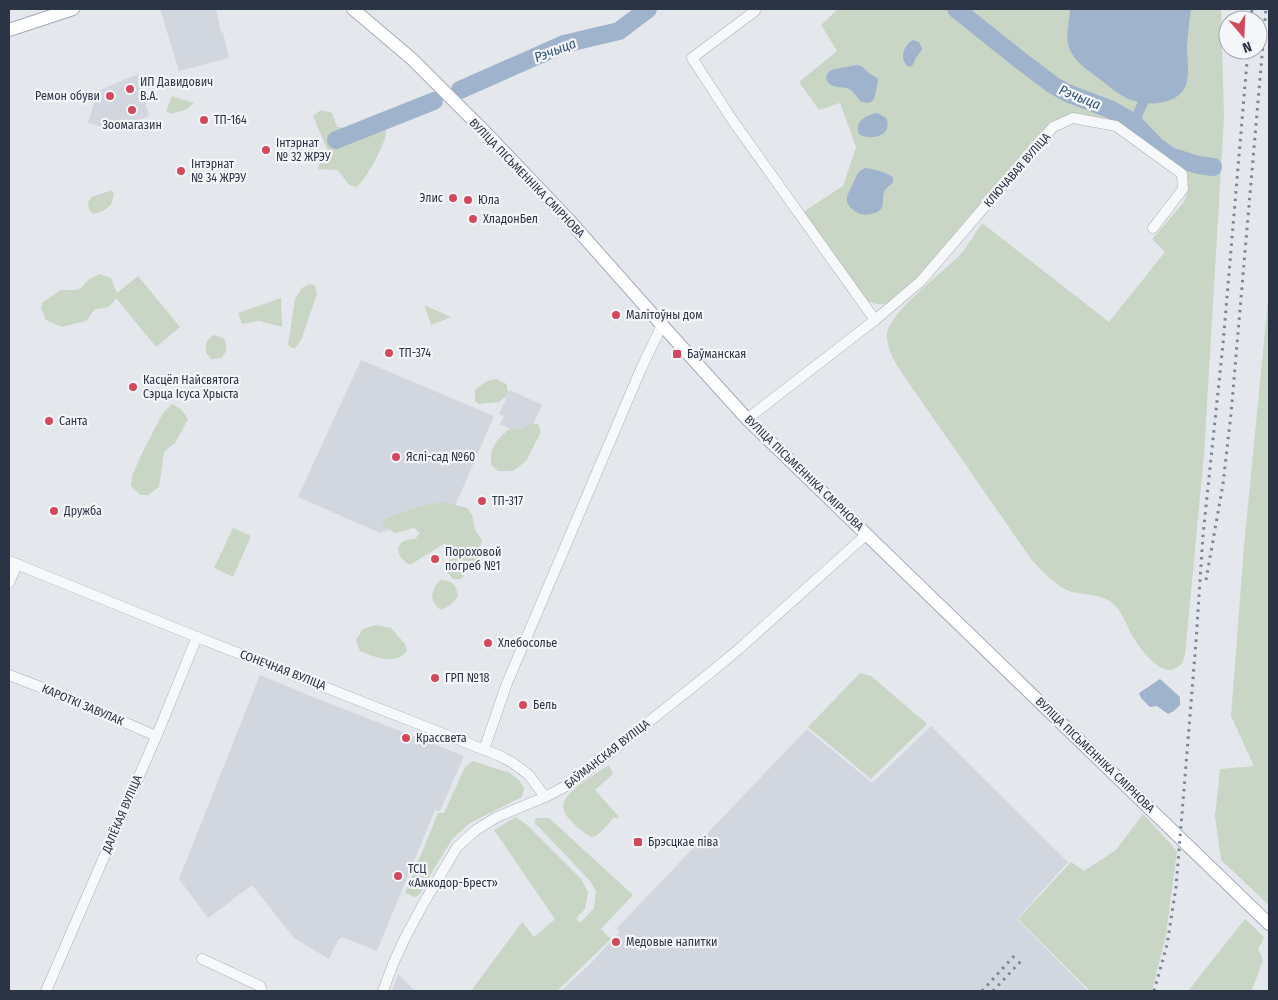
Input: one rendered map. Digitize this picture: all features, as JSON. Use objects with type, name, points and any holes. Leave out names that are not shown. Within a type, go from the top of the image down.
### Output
[{"type":"main road","points":[[9,30],[73,9]]},
{"type":"main road","name":"ВУЛІЦА ПІСЬМЕННІКА СМІРНОВА","points":[[353,9],[412,59],[488,135],[568,219],[748,420],[1269,924]]},
{"type":"street","points":[[753,9],[755,11],[692,58],[733,121],[875,320]]},
{"type":"street","name":"КЛЮЧАВАЯ ВУЛІЦА","points":[[748,420],[875,320],[921,281],[1053,127],[1073,118],[1116,126],[1182,174],[1183,190],[1153,228]]},
{"type":"street","points":[[483,749],[507,684],[641,369],[662,325]]},
{"type":"street","name":"БАЎМАНСКАЯ ВУЛІЦА","points":[[383,991],[405,938],[457,847],[476,830],[497,817],[545,797],[572,783],[739,649],[867,534]]},
{"type":"street","points":[[9,583],[13,562]]},
{"type":"street","name":"СОНЕЧНАЯ ВУЛІЦА","points":[[13,562],[500,756],[529,775],[545,797]]},
{"type":"street","name":"ДАЛЁКАЯ ВУЛІЦА","points":[[46,991],[197,636]]},
{"type":"street","name":"КАРОТКІ ЗАВУЛАК","points":[[9,675],[66,697],[156,736]]},
{"type":"street","points":[[202,960],[260,986],[262,991]]},
{"type":"shaded area","points":[[160,9],[216,9],[229,58],[179,71]]},
{"type":"shaded area","points":[[138,74],[149,116],[112,129],[88,123],[98,91]]},
{"type":"shaded area","name":"Яслі-сад №60","points":[[361,360],[494,416],[455,506],[380,533],[298,497]]},
{"type":"shaded area","points":[[510,390],[542,405],[527,437],[500,424],[504,416],[499,414]]},
{"type":"shaded area","points":[[260,675],[464,756],[440,811],[435,810],[377,951],[342,937],[338,940],[329,959],[294,938],[252,885],[208,918],[179,879]]},
{"type":"shaded area","points":[[931,726],[1068,862],[1017,919],[1086,991],[561,991],[590,964],[620,932],[616,929],[807,729],[872,783]]},
{"type":"shaded area","points":[[398,974],[415,991],[392,991]]},
{"type":"green space","points":[[838,9],[1221,9],[1218,10],[1218,60],[1222,60],[1224,118],[1204,455],[1185,655],[1178,667],[1170,670],[1164,669],[1153,662],[1142,650],[1119,610],[1112,603],[1100,597],[1072,592],[1060,586],[1031,559],[901,371],[890,351],[887,334],[890,325],[897,315],[960,255],[982,223],[1109,322],[1165,252],[1152,239],[1183,203],[1187,191],[1186,178],[1108,120],[1052,124],[1034,140],[902,293],[884,304],[870,302],[861,297],[803,212],[843,186],[856,147],[840,103],[819,110],[799,82],[837,51],[821,25]]},
{"type":"green space","points":[[172,96],[194,103],[187,109],[171,114],[166,111]]},
{"type":"green space","points":[[321,110],[332,113],[337,127],[345,128],[377,118],[386,126],[385,138],[377,157],[364,179],[356,187],[349,185],[338,170],[318,169],[322,156],[328,151],[313,116]]},
{"type":"green space","points":[[112,190],[114,194],[111,205],[103,211],[93,214],[89,210],[88,202],[92,197]]},
{"type":"green space","points":[[99,274],[111,278],[117,293],[138,276],[180,327],[156,347],[116,298],[110,306],[95,309],[86,321],[62,327],[46,320],[41,308],[43,302],[61,290],[81,288],[88,280]]},
{"type":"green space","points":[[310,284],[315,286],[317,294],[301,340],[295,348],[292,348],[288,345],[295,299],[302,288]]},
{"type":"green space","points":[[1269,290],[1269,905],[1221,860],[1215,816],[1220,769],[1254,766],[1231,716],[1244,546]]},
{"type":"green space","points":[[281,298],[282,327],[259,321],[242,324],[238,313]]},
{"type":"green space","points":[[424,305],[451,317],[431,325]]},
{"type":"green space","points":[[213,335],[223,338],[226,342],[226,351],[222,358],[211,359],[206,353],[206,342]]},
{"type":"green space","points":[[496,379],[506,384],[509,394],[499,402],[479,404],[475,401],[475,390],[490,380]]},
{"type":"green space","points":[[172,404],[181,409],[188,419],[175,443],[164,452],[159,487],[148,495],[140,495],[131,486],[132,476],[163,413]]},
{"type":"green space","points":[[531,424],[538,424],[541,432],[526,461],[513,471],[498,471],[491,465],[493,448],[497,441],[509,429],[521,430]]},
{"type":"green space","points":[[442,502],[467,508],[472,515],[475,530],[482,540],[476,561],[461,579],[453,579],[447,572],[445,563],[456,555],[445,543],[410,565],[406,563],[400,556],[399,545],[402,542],[415,539],[420,533],[414,528],[395,533],[384,526],[382,521],[411,509]]},
{"type":"green space","points":[[233,528],[251,536],[233,577],[214,568]]},
{"type":"green space","points":[[440,580],[453,584],[458,596],[451,604],[441,610],[434,603],[432,595]]},
{"type":"green space","points":[[376,625],[391,628],[405,644],[407,651],[402,656],[385,659],[360,651],[356,640],[363,629]]},
{"type":"green space","points":[[860,673],[871,676],[927,724],[871,779],[808,727]]},
{"type":"green space","points":[[473,761],[510,773],[519,780],[524,788],[522,797],[470,823],[453,838],[418,896],[415,897],[405,893],[438,813],[444,813],[465,767]]},
{"type":"green space","points":[[609,765],[613,774],[595,790],[620,818],[613,818],[601,832],[593,837],[574,824],[564,811],[563,803],[579,786]]},
{"type":"green space","points":[[1143,814],[1177,851],[1166,935],[1152,991],[1088,991],[1018,919],[1071,862],[1084,871],[1116,850]]},
{"type":"green space","points":[[516,817],[526,824],[581,879],[588,892],[585,909],[576,918],[580,923],[594,908],[596,891],[590,881],[534,822],[536,818],[549,818],[633,895],[601,929],[611,939],[557,991],[471,991],[522,922],[534,937],[555,919],[494,830]]},
{"type":"green space","points":[[1245,919],[1264,937],[1258,949],[1263,960],[1251,991],[1188,991]]},
{"type":"water","points":[[1070,9],[1191,9],[1187,47],[1188,74],[1184,89],[1173,99],[1159,103],[1135,101],[1115,91],[1077,61],[1072,54],[1067,40]]},
{"type":"water","points":[[913,40],[919,42],[922,48],[913,65],[908,67],[905,64],[903,52]]},
{"type":"water","points":[[856,65],[862,66],[878,79],[874,97],[870,103],[860,101],[849,89],[834,86],[827,81],[828,72],[831,70]]},
{"type":"water","points":[[878,113],[886,118],[888,124],[884,133],[875,137],[859,134],[858,125],[862,119]]},
{"type":"water","points":[[865,168],[892,176],[893,180],[885,190],[880,211],[865,215],[852,209],[847,200],[848,193],[857,176]]},
{"type":"water","points":[[1160,679],[1180,697],[1180,705],[1168,714],[1157,706],[1150,707],[1141,698],[1139,693]]},
{"type":"waterway","name":"Рэчыца","points":[[460,90],[564,44],[619,31],[648,9]]},
{"type":"waterway","name":"Рэчыца","points":[[956,9],[1053,85],[1067,93],[1112,110],[1134,123],[1156,146],[1170,156],[1198,165],[1213,167]]},
{"type":"waterway","points":[[1134,123],[1148,91]]},
{"type":"waterway","name":"Рэчыца","points":[[336,140],[434,101]]},
{"type":"railway","points":[[1206,580],[1223,484],[1231,414],[1266,9]]},
{"type":"railway","points":[[1154,991],[1167,945],[1176,887],[1203,535],[1223,344],[1247,60]]},
{"type":"railway","points":[[982,991],[1015,955]]},
{"type":"railway","points":[[993,991],[1022,960]]},
{"type":"place","name":"ИП Давидович В.А.","points":[[130,89]]},
{"type":"place","name":"Ремон обуви","points":[[110,96]]},
{"type":"place","name":"Зоомагазин","points":[[132,110]]},
{"type":"place","name":"ТП-164","points":[[204,120]]},
{"type":"place","name":"Інтэрнат № 32 ЖРЭУ","points":[[266,150]]},
{"type":"place","name":"Інтэрнат № 34 ЖРЭУ","points":[[181,171]]},
{"type":"place","name":"Элис","points":[[453,198]]},
{"type":"place","name":"Юла","points":[[468,200]]},
{"type":"place","name":"ХладонБел","points":[[473,219]]},
{"type":"place","name":"Малітоўны дом","points":[[616,315]]},
{"type":"place","name":"ТП-374","points":[[389,353]]},
{"type":"place","name":"Баўманская","points":[[677,354]]},
{"type":"place","name":"Касцёл Найсвятога Сэрца Ісуса Хрыста","points":[[133,387]]},
{"type":"place","name":"Санта","points":[[49,421]]},
{"type":"place","name":"Яслі-сад №60","points":[[396,457]]},
{"type":"place","name":"ТП-317","points":[[482,501]]},
{"type":"place","name":"Дружба","points":[[54,511]]},
{"type":"place","name":"Пороховой погреб №1","points":[[435,559]]},
{"type":"place","name":"Хлебосолье","points":[[488,643]]},
{"type":"place","name":"ГРП №18","points":[[435,678]]},
{"type":"place","name":"Бель","points":[[523,705]]},
{"type":"place","name":"Крассвета","points":[[406,738]]},
{"type":"place","name":"Брэсцкае піва","points":[[638,842]]},
{"type":"place","name":"ТСЦ «Амкодор-Брест»","points":[[398,876]]},
{"type":"place","name":"Медовые напитки","points":[[616,942]]}]
